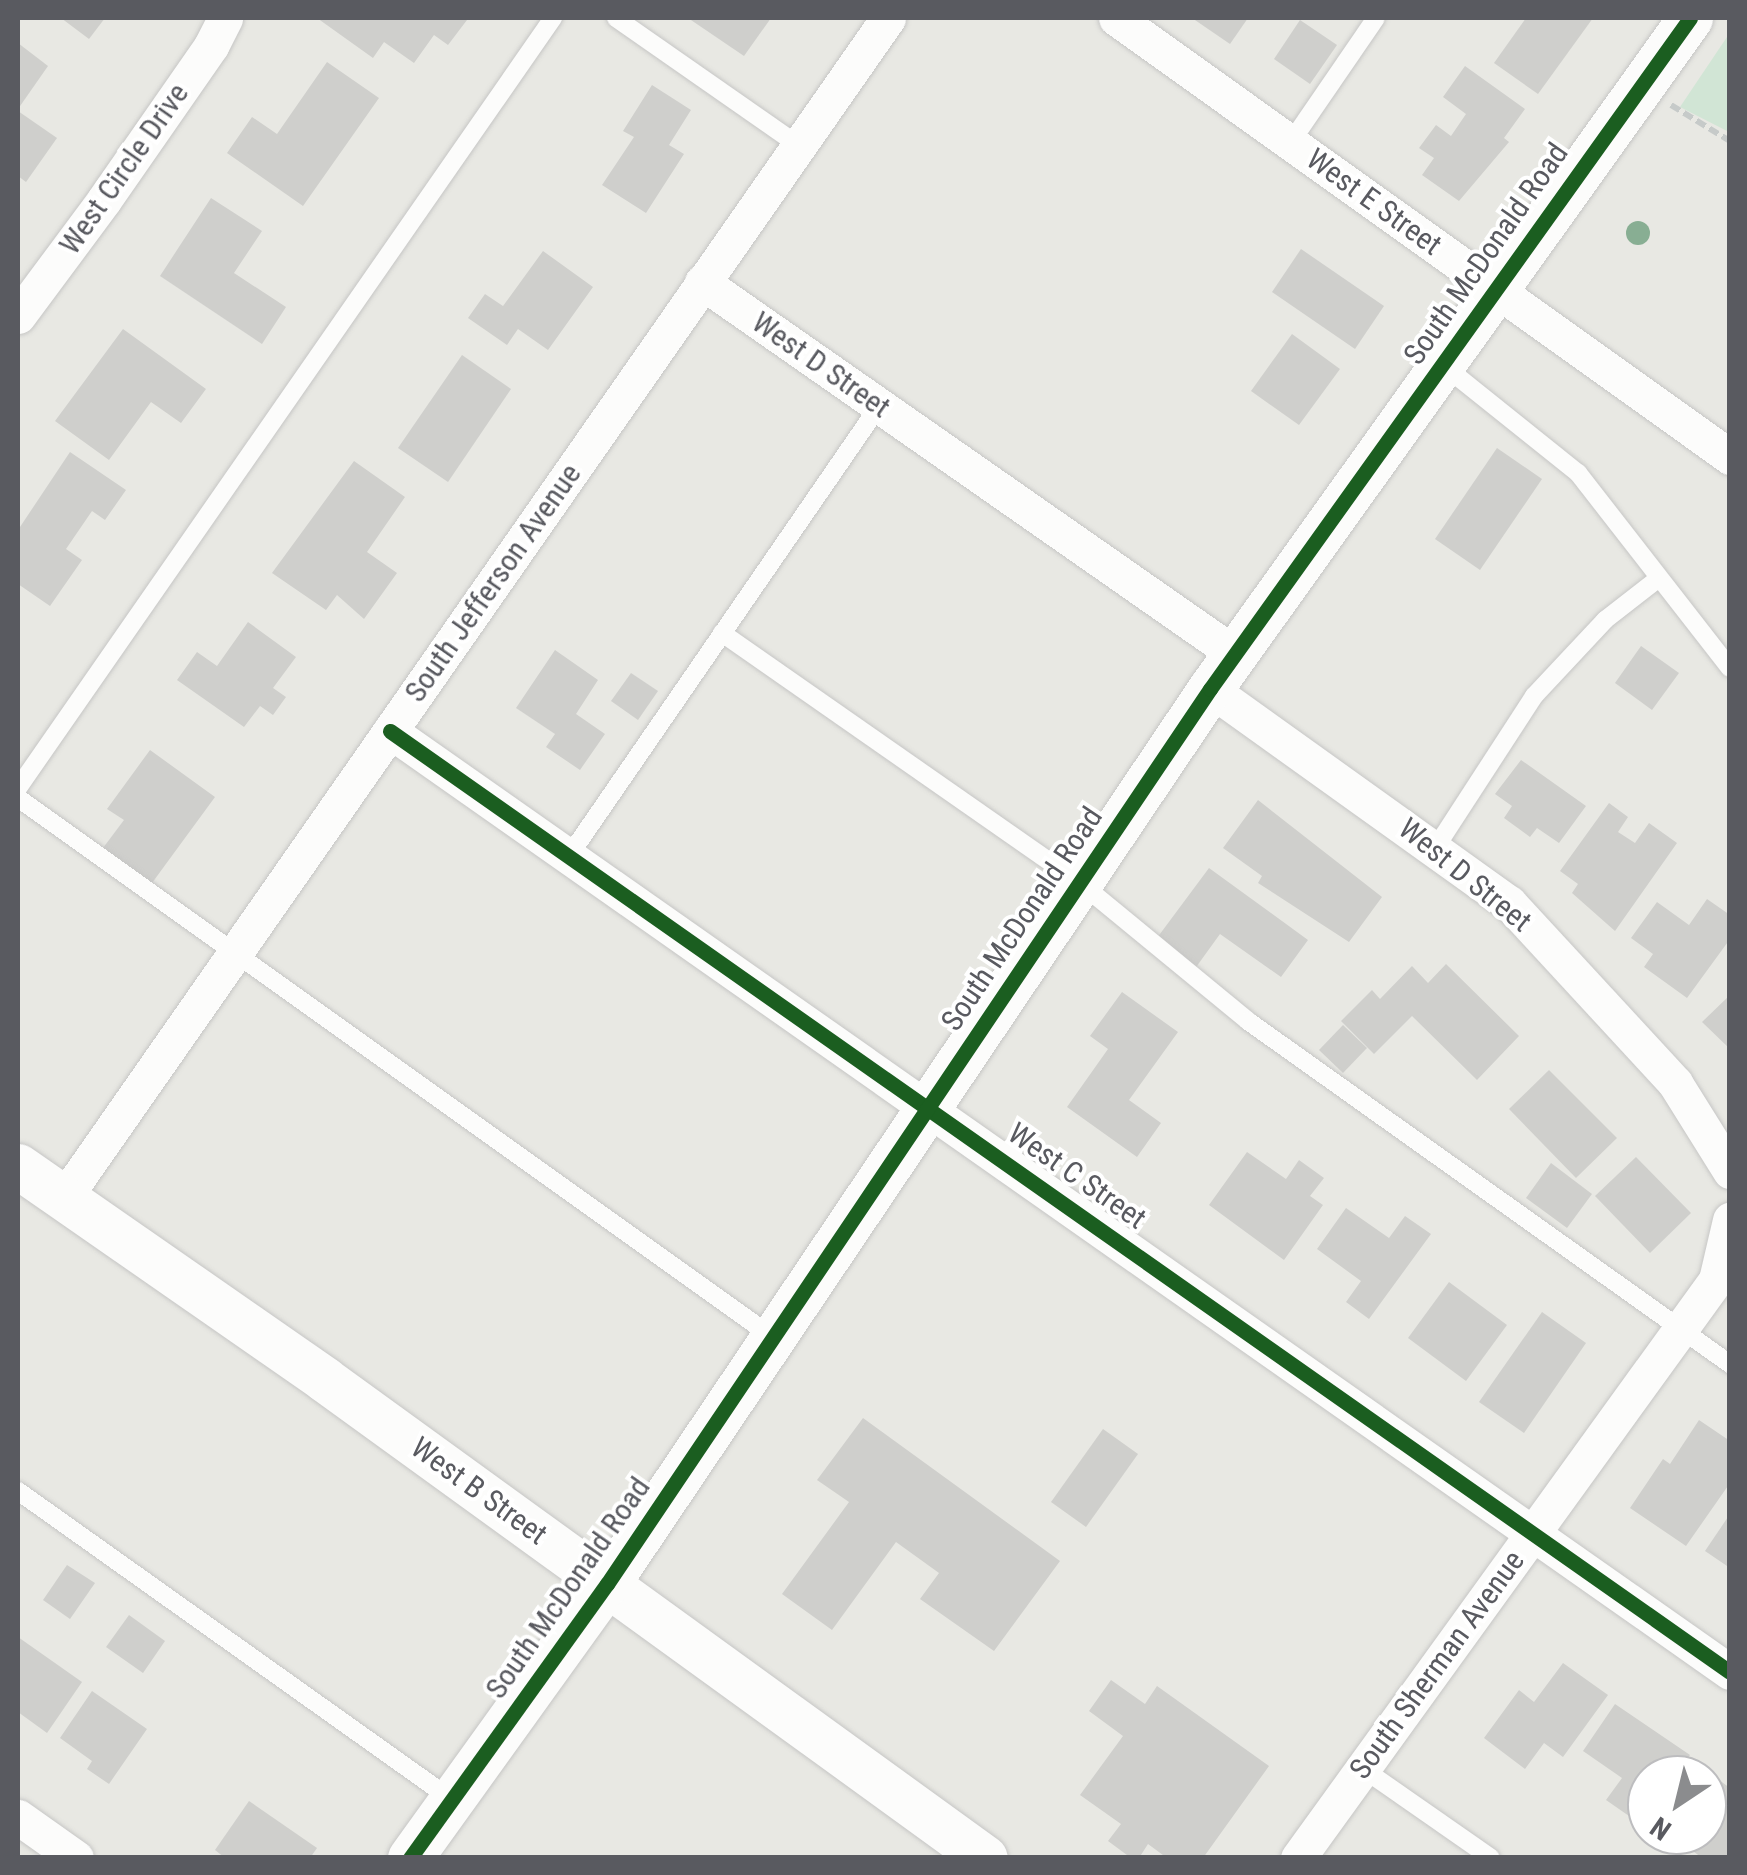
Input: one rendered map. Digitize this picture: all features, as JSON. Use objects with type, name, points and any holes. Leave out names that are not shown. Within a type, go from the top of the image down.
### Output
[{"type":"street","name":"West Circle Drive","points":[[18,316],[211,46],[225,18]]},
{"type":"street","name":"South Jefferson Avenue","points":[[64,1198],[888,18]]},
{"type":"street","name":"West E Street","points":[[1116,18],[1730,457]]},
{"type":"street","name":"South McDonald Road","points":[[410,1858],[607,1584],[1222,672],[1690,18]]},
{"type":"street","name":"West D Street","points":[[702,282],[879,406],[1222,672],[1509,902],[1675,1083],[1723,1161]]},
{"type":"street","name":"West C Street","points":[[390,730],[1730,1672]]},
{"type":"street","name":"West B Street","points":[[18,1166],[985,1858]]},
{"type":"street","name":"South Sherman Avenue","points":[[1298,1858],[1716,1280],[1730,1220]]},
{"type":"street","points":[[18,1816],[76,1858]]},
{"type":"lane","points":[[18,788],[554,18]]},
{"type":"lane","points":[[616,18],[798,145]]},
{"type":"lane","points":[[1291,142],[1376,18]]},
{"type":"lane","points":[[1442,364],[1578,473],[1730,668]]},
{"type":"lane","points":[[569,856],[879,406]]},
{"type":"lane","points":[[1436,847],[1534,696],[1606,620],[1658,578]]},
{"type":"lane","points":[[722,633],[1079,882],[1248,1021],[1730,1364]]},
{"type":"lane","points":[[18,798],[774,1338]]},
{"type":"lane","points":[[18,1491],[451,1799]]},
{"type":"lane","points":[[1362,1768],[1491,1858]]},
{"type":"path","points":[[1642,84],[1705,130],[1730,142]]},
{"type":"green space","points":[[1729,34],[1730,132],[1680,107]]},
{"type":"building","points":[[61,18],[105,18],[89,39]]},
{"type":"building","points":[[317,18],[467,20],[448,45],[434,35],[414,63],[384,42],[373,58]]},
{"type":"building","points":[[688,18],[771,18],[744,56]]},
{"type":"building","points":[[1192,18],[1248,18],[1230,44]]},
{"type":"building","points":[[1526,18],[1593,18],[1538,94],[1494,63]]},
{"type":"building","points":[[1300,20],[1337,45],[1310,84],[1274,59]]},
{"type":"building","points":[[18,43],[48,66],[18,109]]},
{"type":"building","points":[[327,62],[379,98],[303,206],[227,153],[252,117],[277,134]]},
{"type":"building","points":[[1465,66],[1525,109],[1504,138],[1509,142],[1459,201],[1422,175],[1434,158],[1419,148],[1436,125],[1451,136],[1466,114],[1443,97]]},
{"type":"building","points":[[652,85],[691,110],[669,145],[684,154],[646,213],[602,185],[634,137],[623,131]]},
{"type":"building","points":[[18,111],[57,138],[26,182],[18,176]]},
{"type":"building","points":[[211,198],[262,231],[234,273],[286,307],[262,344],[160,276]]},
{"type":"building","points":[[1301,249],[1384,306],[1355,349],[1272,292]]},
{"type":"building","points":[[543,251],[593,287],[548,350],[518,329],[507,345],[468,318],[485,294],[503,306]]},
{"type":"building","points":[[123,329],[206,389],[181,423],[151,402],[109,460],[55,421]]},
{"type":"building","points":[[1292,334],[1340,369],[1299,425],[1251,391]]},
{"type":"building","points":[[462,355],[511,389],[448,482],[398,448]]},
{"type":"building","points":[[1497,448],[1542,479],[1480,570],[1435,539]]},
{"type":"building","points":[[70,452],[126,490],[105,520],[92,511],[66,549],[82,560],[50,606],[18,584],[18,530]]},
{"type":"building","points":[[354,461],[405,497],[367,552],[397,573],[364,619],[337,595],[326,610],[272,573]]},
{"type":"building","points":[[248,622],[296,657],[273,688],[286,697],[273,715],[260,706],[244,727],[177,680],[197,652],[217,666]]},
{"type":"building","points":[[1641,646],[1679,673],[1652,710],[1615,683]]},
{"type":"building","points":[[555,650],[598,680],[576,714],[605,734],[580,770],[546,747],[555,734],[516,708]]},
{"type":"building","points":[[631,673],[658,691],[638,720],[611,701]]},
{"type":"building","points":[[150,750],[215,797],[152,883],[103,848],[124,820],[107,809]]},
{"type":"building","points":[[1521,760],[1586,806],[1559,843],[1537,828],[1530,837],[1504,818],[1512,806],[1495,794]]},
{"type":"building","points":[[1258,800],[1382,897],[1349,942],[1258,883],[1262,876],[1223,848]]},
{"type":"building","points":[[1609,803],[1628,817],[1618,832],[1635,843],[1649,823],[1677,843],[1615,931],[1572,893],[1578,884],[1560,871]]},
{"type":"building","points":[[1209,868],[1308,940],[1281,977],[1220,934],[1194,970],[1154,942]]},
{"type":"building","points":[[1707,899],[1730,915],[1730,939],[1687,998],[1644,967],[1653,954],[1631,938],[1657,902],[1689,925]]},
{"type":"building","points":[[1446,964],[1519,1036],[1477,1080],[1412,1016],[1374,1054],[1341,1021],[1372,990],[1380,999],[1412,966],[1428,983]]},
{"type":"building","points":[[1122,992],[1178,1032],[1129,1100],[1161,1123],[1137,1157],[1067,1107],[1108,1049],[1090,1036]]},
{"type":"building","points":[[1730,995],[1730,1049],[1702,1022]]},
{"type":"building","points":[[1343,1025],[1367,1048],[1343,1073],[1319,1050]]},
{"type":"building","points":[[1549,1070],[1617,1138],[1576,1178],[1509,1109]]},
{"type":"building","points":[[1247,1152],[1286,1179],[1299,1160],[1324,1178],[1310,1196],[1323,1205],[1284,1260],[1209,1205]]},
{"type":"building","points":[[1636,1157],[1691,1213],[1650,1253],[1595,1196]]},
{"type":"building","points":[[1551,1163],[1592,1194],[1567,1228],[1526,1198]]},
{"type":"building","points":[[1346,1208],[1389,1238],[1405,1216],[1431,1234],[1369,1319],[1346,1302],[1361,1281],[1317,1249]]},
{"type":"building","points":[[1449,1282],[1507,1325],[1466,1381],[1408,1338]]},
{"type":"building","points":[[1542,1312],[1586,1343],[1524,1433],[1479,1402]]},
{"type":"building","points":[[863,1418],[1060,1561],[994,1651],[920,1599],[939,1573],[896,1542],[832,1630],[782,1594],[849,1502],[817,1480]]},
{"type":"building","points":[[1699,1420],[1730,1441],[1730,1483],[1686,1546],[1630,1508],[1663,1459],[1670,1464]]},
{"type":"building","points":[[1103,1429],[1138,1454],[1086,1527],[1051,1502]]},
{"type":"building","points":[[1730,1514],[1730,1568],[1705,1551]]},
{"type":"building","points":[[67,1565],[95,1583],[70,1619],[43,1600]]},
{"type":"building","points":[[129,1615],[165,1641],[143,1673],[106,1647]]},
{"type":"building","points":[[18,1637],[82,1682],[47,1733],[18,1712]]},
{"type":"building","points":[[1563,1663],[1608,1695],[1563,1757],[1544,1743],[1525,1769],[1484,1738],[1519,1690],[1534,1702]]},
{"type":"building","points":[[1111,1680],[1145,1704],[1157,1686],[1269,1766],[1203,1858],[1167,1858],[1148,1844],[1139,1858],[1131,1858],[1108,1841],[1121,1824],[1080,1795],[1123,1736],[1089,1711]]},
{"type":"building","points":[[92,1691],[147,1729],[109,1784],[87,1769],[92,1761],[60,1738]]},
{"type":"building","points":[[1615,1704],[1690,1755],[1627,1755],[1627,1815],[1606,1800],[1622,1778],[1583,1751]]},
{"type":"building","points":[[1727,1786],[1730,1858],[1698,1855],[1727,1855]]},
{"type":"building","points":[[249,1801],[317,1848],[310,1858],[225,1858],[215,1850]]},
{"type":"cycle path","points":[[410,1858],[607,1584],[1210,689],[1690,18]]},
{"type":"cycle path","points":[[390,731],[1730,1672]]}]
